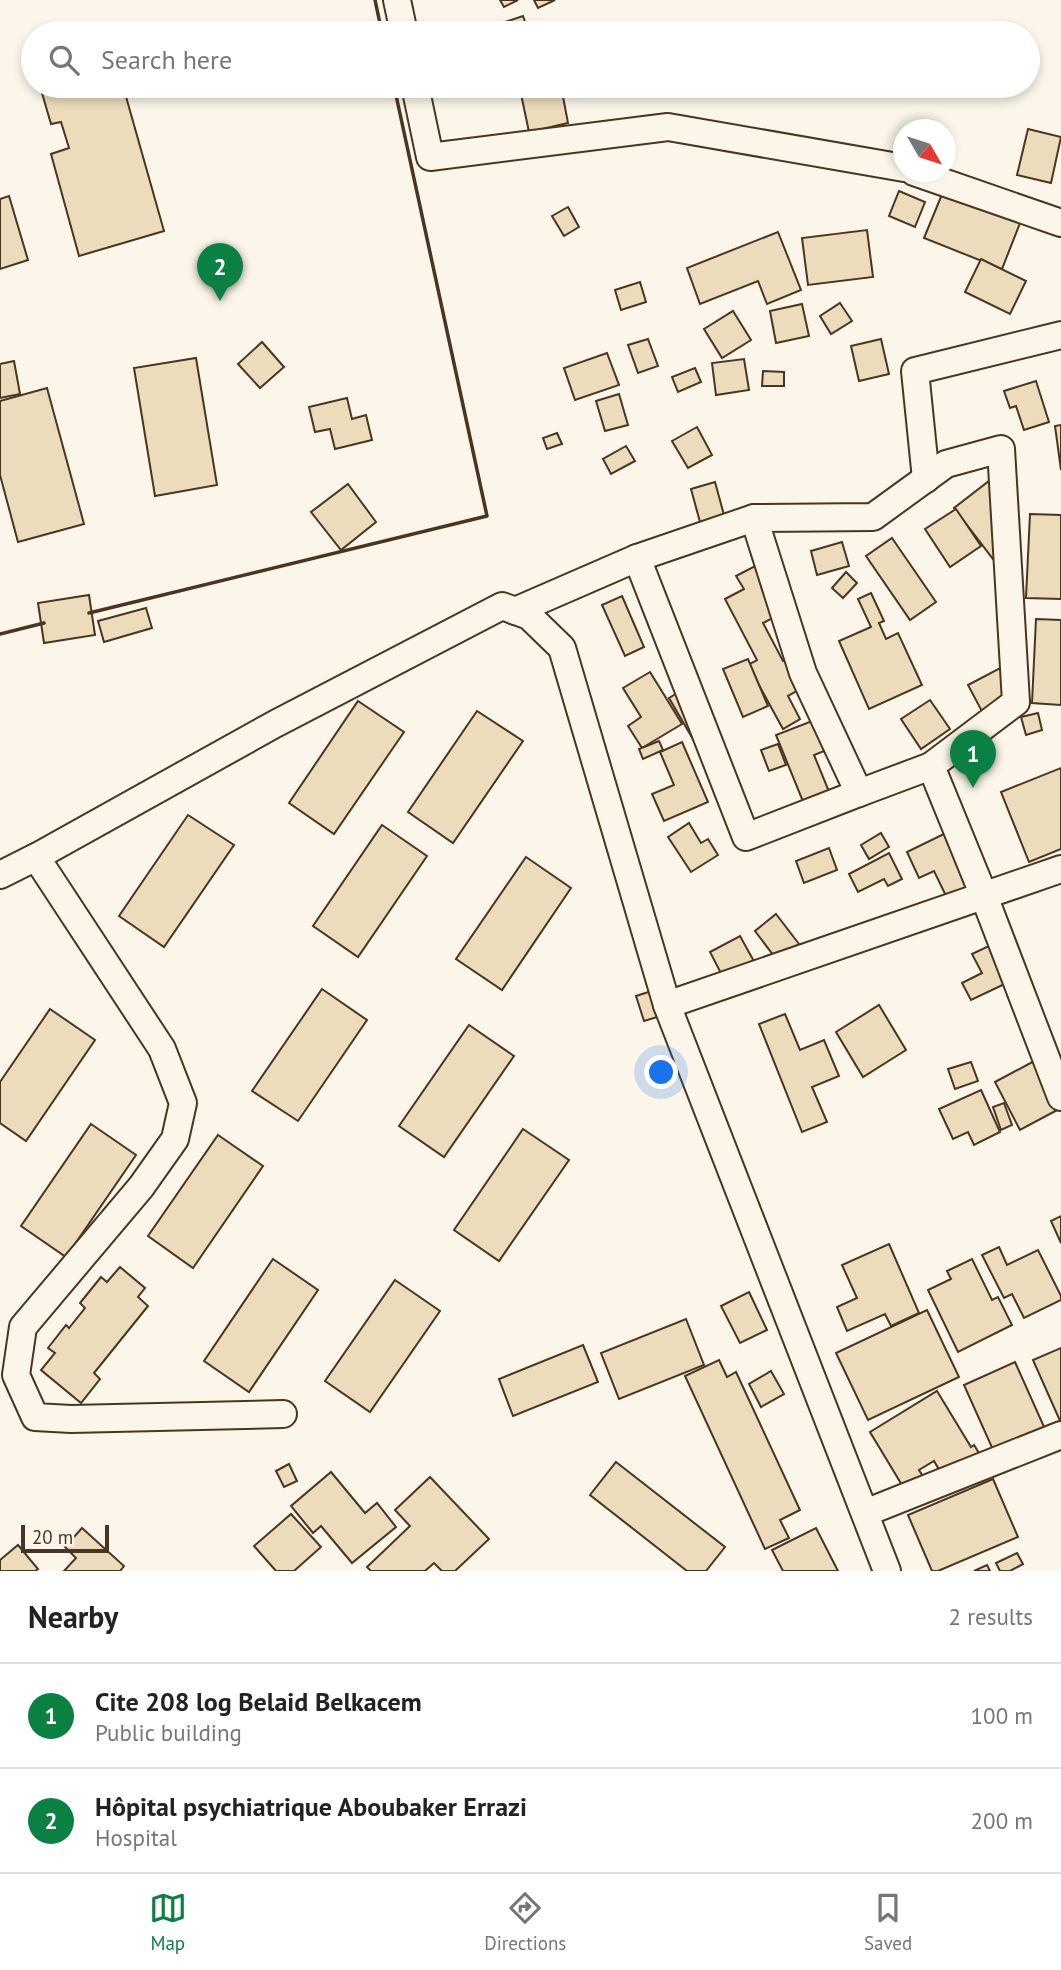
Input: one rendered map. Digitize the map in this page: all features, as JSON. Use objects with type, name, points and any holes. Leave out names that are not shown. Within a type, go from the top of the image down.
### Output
[{"type":"street","points":[[397,0],[401,21]]},
{"type":"street","points":[[418,98],[430,157],[668,127],[893,166]]},
{"type":"street","points":[[943,182],[1061,223]]},
{"type":"street","points":[[926,479],[915,371],[1061,335]]},
{"type":"street","points":[[515,611],[637,558],[754,518],[873,517],[946,464],[1001,449],[1016,702],[932,766],[746,837],[637,558]]},
{"type":"street","points":[[754,518],[803,673],[859,793]]},
{"type":"street","points":[[0,875],[275,724],[502,606],[529,616],[562,648],[667,1005],[887,1571]]},
{"type":"street","points":[[932,766],[1061,1097]]},
{"type":"street","points":[[36,857],[162,1049],[183,1103],[175,1139],[141,1187],[23,1327],[16,1375],[35,1417],[71,1419],[283,1414]]},
{"type":"street","points":[[667,1005],[1061,869]]},
{"type":"street","points":[[865,1513],[1061,1435]]},
{"type":"building","points":[[500,0],[518,0],[504,7]]},
{"type":"building","points":[[534,0],[555,0],[538,8]]},
{"type":"building","points":[[523,16],[525,21],[508,21]]},
{"type":"building","points":[[43,98],[126,98],[164,231],[79,256],[51,154],[69,148],[61,122],[51,124]]},
{"type":"building","points":[[522,98],[563,98],[568,123],[529,132]]},
{"type":"building","points":[[1028,129],[1061,137],[1051,183],[1017,175]]},
{"type":"building","points":[[945,187],[1022,218],[1002,269],[924,238]]},
{"type":"building","points":[[899,191],[925,202],[915,227],[889,216]]},
{"type":"building","points":[[9,196],[28,260],[0,269],[0,199]]},
{"type":"building","points":[[568,207],[579,227],[564,236],[552,216]]},
{"type":"building","points":[[867,230],[873,277],[808,285],[802,238]]},
{"type":"building","points":[[778,232],[801,290],[767,304],[758,281],[700,304],[687,268]]},
{"type":"building","points":[[981,259],[1026,281],[1010,314],[965,292]]},
{"type":"building","points":[[640,282],[646,302],[621,310],[615,290]]},
{"type":"building","points":[[840,303],[852,321],[831,334],[820,316]]},
{"type":"building","points":[[802,304],[809,336],[776,343],[770,311]]},
{"type":"building","points":[[733,311],[751,340],[722,358],[704,329]]},
{"type":"building","points":[[648,339],[658,366],[638,373],[628,345]]},
{"type":"building","points":[[881,339],[889,374],[859,381],[851,346]]},
{"type":"building","points":[[262,342],[284,367],[260,388],[238,364]]},
{"type":"building","points":[[607,353],[619,385],[575,400],[564,368]]},
{"type":"building","points":[[196,358],[217,485],[155,496],[134,368]]},
{"type":"building","points":[[744,359],[749,390],[716,395],[712,363]]},
{"type":"building","points":[[14,361],[20,394],[0,398],[0,364]]},
{"type":"building","points":[[695,368],[701,382],[678,392],[672,377]]},
{"type":"building","points":[[763,371],[784,372],[784,386],[762,386]]},
{"type":"building","points":[[1036,381],[1049,422],[1024,430],[1016,406],[1010,408],[1004,391]]},
{"type":"building","points":[[47,388],[84,524],[18,542],[0,475],[0,401]]},
{"type":"building","points":[[619,394],[628,425],[605,431],[596,401]]},
{"type":"building","points":[[347,398],[352,419],[366,415],[372,440],[335,449],[330,429],[315,432],[309,407]]},
{"type":"building","points":[[1061,425],[1061,470],[1055,426]]},
{"type":"building","points":[[697,427],[712,455],[688,468],[672,441]]},
{"type":"building","points":[[557,433],[562,444],[547,449],[543,438]]},
{"type":"building","points":[[626,446],[635,461],[611,474],[603,459]]},
{"type":"building","points":[[989,481],[1019,518],[1007,527],[1017,540],[993,559],[954,508]]},
{"type":"building","points":[[715,482],[724,515],[700,522],[691,489]]},
{"type":"building","points":[[348,484],[376,522],[341,550],[311,512]]},
{"type":"building","points":[[956,509],[981,546],[950,567],[925,529]]},
{"type":"building","points":[[1030,514],[1061,515],[1061,599],[1026,598]]},
{"type":"building","points":[[892,538],[936,602],[910,620],[866,556]]},
{"type":"building","points":[[842,542],[849,566],[817,575],[811,551]]},
{"type":"building","points":[[759,564],[784,612],[763,623],[783,661],[796,654],[811,683],[788,696],[800,719],[783,729],[748,665],[757,660],[725,599],[744,589],[736,576]]},
{"type":"building","points":[[846,572],[857,583],[843,598],[832,588]]},
{"type":"building","points":[[871,593],[884,621],[879,623],[886,639],[898,633],[922,685],[869,709],[839,641],[871,627],[858,599]]},
{"type":"building","points":[[89,595],[95,635],[44,643],[38,603]]},
{"type":"building","points":[[622,596],[644,647],[625,656],[602,605]]},
{"type":"building","points":[[146,608],[152,628],[104,642],[98,621]]},
{"type":"building","points":[[1036,619],[1061,620],[1061,705],[1032,703]]},
{"type":"building","points":[[748,659],[768,706],[743,717],[723,669]]},
{"type":"building","points":[[1004,666],[1022,700],[986,719],[968,685]]},
{"type":"building","points":[[650,672],[682,724],[642,748],[628,726],[641,717],[623,688]]},
{"type":"building","points":[[689,686],[694,741],[669,698]]},
{"type":"building","points":[[930,700],[950,729],[921,749],[901,719]]},
{"type":"building","points":[[358,701],[404,732],[334,834],[289,803]]},
{"type":"building","points":[[477,711],[523,741],[453,843],[408,812]]},
{"type":"building","points":[[1038,713],[1042,730],[1026,735],[1021,717]]},
{"type":"building","points":[[825,716],[837,746],[814,755],[830,794],[804,804],[776,735]]},
{"type":"building","points":[[659,741],[663,750],[643,759],[639,749]]},
{"type":"building","points":[[682,742],[708,802],[664,821],[652,794],[674,785],[660,752]]},
{"type":"building","points":[[778,744],[786,765],[769,771],[761,750]]},
{"type":"building","points":[[1061,768],[1061,849],[1029,862],[1001,792]]},
{"type":"building","points":[[188,815],[234,845],[164,947],[119,916]]},
{"type":"building","points":[[689,823],[701,843],[708,839],[718,855],[691,872],[668,837]]},
{"type":"building","points":[[382,825],[427,856],[358,957],[313,926]]},
{"type":"building","points":[[952,830],[988,881],[948,900],[934,871],[919,878],[907,852]]},
{"type":"building","points":[[881,833],[889,847],[869,859],[861,845]]},
{"type":"building","points":[[829,848],[837,870],[804,883],[796,861]]},
{"type":"building","points":[[889,853],[902,879],[888,886],[884,879],[858,892],[849,874]]},
{"type":"building","points":[[526,857],[571,888],[502,990],[456,959]]},
{"type":"building","points":[[776,914],[799,944],[777,960],[755,931]]},
{"type":"building","points":[[740,936],[756,965],[725,981],[710,952]]},
{"type":"building","points":[[993,944],[1011,981],[971,1000],[962,983],[982,973],[972,954]]},
{"type":"building","points":[[322,989],[367,1020],[298,1121],[252,1091]]},
{"type":"building","points":[[658,989],[667,1014],[644,1021],[636,996]]},
{"type":"building","points":[[879,1005],[906,1050],[863,1077],[836,1032]]},
{"type":"building","points":[[50,1009],[95,1040],[26,1141],[0,1123],[0,1082]]},
{"type":"building","points":[[785,1014],[800,1050],[824,1040],[839,1076],[812,1087],[827,1122],[802,1132],[759,1024]]},
{"type":"building","points":[[469,1025],[514,1056],[444,1157],[399,1126]]},
{"type":"building","points":[[1038,1059],[1061,1108],[1020,1130],[995,1082]]},
{"type":"building","points":[[971,1062],[978,1081],[955,1089],[948,1069]]},
{"type":"building","points":[[981,1090],[1000,1132],[974,1145],[968,1132],[953,1139],[939,1109]]},
{"type":"building","points":[[1004,1103],[1012,1125],[1001,1130],[993,1107]]},
{"type":"building","points":[[91,1124],[136,1155],[66,1257],[21,1226]]},
{"type":"building","points":[[523,1129],[569,1160],[499,1261],[454,1230]]},
{"type":"building","points":[[218,1135],[263,1166],[193,1268],[148,1236]]},
{"type":"building","points":[[1061,1216],[1061,1243],[1051,1221]]},
{"type":"building","points":[[889,1244],[919,1313],[891,1326],[885,1314],[847,1331],[837,1307],[857,1298],[842,1265]]},
{"type":"building","points":[[999,1247],[1007,1265],[1038,1250],[1061,1300],[1024,1318],[1012,1294],[1004,1298],[982,1255]]},
{"type":"building","points":[[273,1259],[318,1290],[249,1392],[204,1361]]},
{"type":"building","points":[[972,1259],[992,1300],[998,1297],[1012,1325],[958,1352],[928,1290],[951,1279],[947,1271]]},
{"type":"building","points":[[120,1267],[145,1288],[138,1297],[148,1306],[94,1373],[100,1379],[81,1403],[41,1370],[55,1353],[48,1348],[66,1325],[69,1328],[85,1308],[80,1303],[101,1277],[107,1282]]},
{"type":"building","points":[[395,1280],[440,1311],[370,1412],[325,1381]]},
{"type":"building","points":[[749,1292],[767,1330],[740,1343],[721,1306]]},
{"type":"building","points":[[927,1310],[959,1377],[868,1420],[836,1353]]},
{"type":"building","points":[[686,1319],[704,1365],[619,1399],[601,1353]]},
{"type":"building","points":[[583,1345],[598,1382],[513,1416],[499,1379]]},
{"type":"building","points":[[1061,1348],[1061,1423],[1033,1360]]},
{"type":"building","points":[[719,1360],[727,1377],[736,1372],[800,1510],[780,1520],[789,1538],[765,1549],[685,1376]]},
{"type":"building","points":[[1015,1362],[1045,1429],[994,1452],[964,1385]]},
{"type":"building","points":[[771,1371],[784,1394],[761,1407],[749,1384]]},
{"type":"building","points":[[937,1391],[971,1447],[974,1445],[982,1458],[945,1480],[934,1461],[919,1470],[924,1478],[905,1490],[870,1432]]},
{"type":"building","points":[[616,1462],[725,1547],[706,1571],[687,1571],[590,1495]]},
{"type":"building","points":[[289,1464],[297,1481],[284,1487],[276,1471]]},
{"type":"building","points":[[331,1472],[365,1513],[377,1503],[396,1527],[352,1563],[321,1526],[313,1533],[291,1506]]},
{"type":"building","points":[[430,1477],[489,1539],[455,1571],[442,1571],[434,1563],[425,1571],[371,1571],[367,1567],[410,1526],[395,1510]]},
{"type":"building","points":[[993,1479],[1018,1537],[938,1571],[932,1571],[908,1515]]},
{"type":"building","points":[[291,1514],[321,1547],[294,1571],[276,1571],[254,1546]]},
{"type":"building","points":[[82,1528],[124,1566],[120,1571],[64,1571],[76,1558],[65,1547]]},
{"type":"building","points":[[816,1528],[838,1571],[783,1571],[772,1550]]},
{"type":"building","points":[[18,1545],[38,1569],[0,1571],[0,1560]]},
{"type":"building","points":[[1017,1553],[1023,1564],[1010,1571],[1000,1571],[996,1563]]},
{"type":"building","points":[[987,1565],[990,1571],[974,1571]]},
{"type":"wall","points":[[375,0],[379,21]]},
{"type":"wall","points":[[89,613],[487,516],[397,98]]},
{"type":"wall","points":[[0,634],[44,623]]},
{"type":"place","name":"Hôpital psychiatrique Aboubaker Errazi","points":[[220,301]]},
{"type":"place","name":"Cite 208 log Belaid Belkacem","points":[[973,788]]}]
